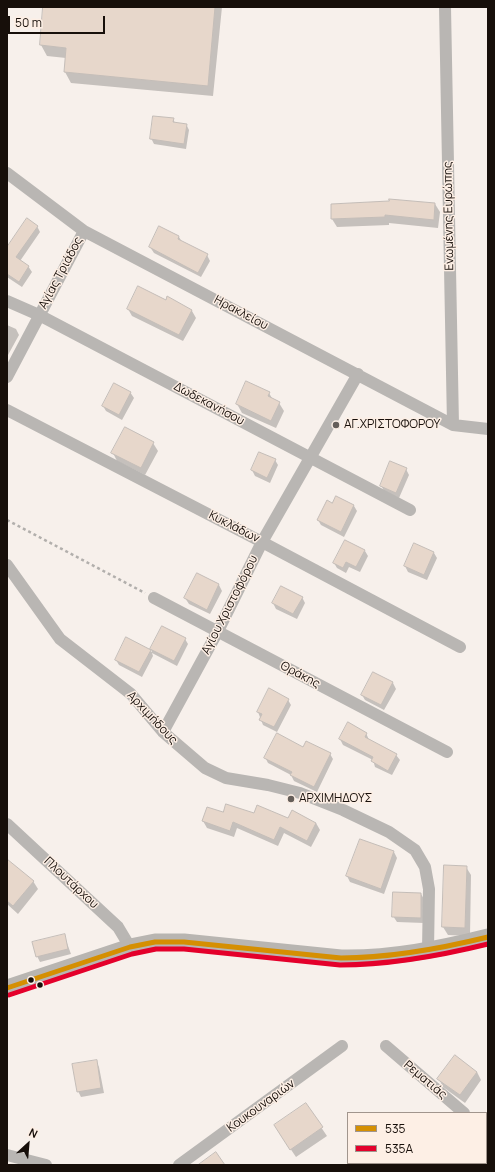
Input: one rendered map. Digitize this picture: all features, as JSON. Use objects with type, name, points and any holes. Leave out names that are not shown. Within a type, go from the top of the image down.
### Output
[{"type":"street","name":"Ενωμένης Ευρώπης","points":[[445,7],[453,425]]},
{"type":"street","name":"Ηρακλείου","points":[[7,173],[84,231],[453,425],[488,429]]},
{"type":"street","name":"Αγίας Τριάδος","points":[[7,377],[84,231]]},
{"type":"street","name":"Δωδεκανήσου","points":[[7,301],[39,315],[410,510]]},
{"type":"street","name":"Αγίου Χριστοφόρου","points":[[163,732],[218,632],[262,542],[309,457],[358,374]]},
{"type":"street","name":"Κυκλάδων","points":[[7,410],[262,542],[460,647]]},
{"type":"street","name":"Αρχιμήδους","points":[[7,565],[60,640],[131,694],[163,732],[177,745],[215,774],[226,778],[268,784],[300,792],[343,810],[389,832],[408,844],[420,857],[429,889],[428,950]]},
{"type":"street","name":"Θράκης","points":[[154,598],[447,752]]},
{"type":"street","name":"Πλουτάρχου","points":[[7,824],[118,927],[130,947]]},
{"type":"street","points":[[7,988],[130,947],[155,942],[178,942],[341,958],[360,958],[428,950],[488,937]]},
{"type":"street","name":"Κουκουναριών","points":[[179,1165],[342,1046]]},
{"type":"street","name":"Ρεματιάς","points":[[386,1046],[463,1112]]},
{"type":"street","points":[[7,1155],[46,1165]]},
{"type":"path","points":[[7,520],[154,598]]},
{"type":"building","points":[[43,7],[215,7],[208,86],[64,72],[66,48],[40,45]]},
{"type":"building","points":[[153,116],[174,118],[173,122],[187,124],[184,144],[150,139]]},
{"type":"building","points":[[389,199],[435,203],[434,220],[385,215],[385,217],[331,219],[331,204],[389,201]]},
{"type":"building","points":[[27,218],[38,226],[16,257],[29,266],[19,282],[7,274],[7,247]]},
{"type":"building","points":[[159,226],[179,236],[178,239],[208,254],[198,273],[149,247]]},
{"type":"building","points":[[138,286],[166,300],[167,296],[192,310],[179,335],[127,309]]},
{"type":"building","points":[[246,381],[270,392],[268,396],[280,402],[271,421],[236,404]]},
{"type":"building","points":[[114,383],[131,392],[119,415],[102,406]]},
{"type":"building","points":[[125,427],[154,442],[141,468],[111,453]]},
{"type":"building","points":[[259,452],[276,459],[267,478],[251,470]]},
{"type":"building","points":[[390,461],[407,468],[396,493],[380,486]]},
{"type":"building","points":[[336,496],[354,505],[341,532],[317,520],[327,500],[332,503]]},
{"type":"building","points":[[345,540],[365,550],[356,567],[346,562],[343,568],[333,563]]},
{"type":"building","points":[[414,543],[434,552],[424,575],[404,566]]},
{"type":"building","points":[[197,573],[219,584],[207,610],[184,598]]},
{"type":"building","points":[[281,586],[303,597],[293,614],[272,603]]},
{"type":"building","points":[[162,626],[186,638],[174,661],[150,649]]},
{"type":"building","points":[[126,637],[151,650],[139,672],[115,660]]},
{"type":"building","points":[[373,672],[393,682],[381,705],[361,695]]},
{"type":"building","points":[[269,688],[289,699],[274,727],[259,720],[262,714],[257,712]]},
{"type":"building","points":[[348,722],[367,733],[365,737],[397,754],[388,771],[371,761],[373,757],[339,739]]},
{"type":"building","points":[[277,733],[303,747],[306,741],[331,753],[314,787],[290,775],[292,772],[264,758]]},
{"type":"building","points":[[226,804],[254,813],[257,805],[288,818],[292,810],[316,823],[307,841],[280,827],[274,840],[233,822],[230,831],[202,821],[207,807],[223,812]]},
{"type":"building","points":[[360,839],[394,851],[381,889],[346,876]]},
{"type":"building","points":[[7,859],[34,881],[13,906],[7,901]]},
{"type":"building","points":[[444,865],[467,866],[465,928],[442,927]]},
{"type":"building","points":[[393,892],[421,893],[421,918],[392,917]]},
{"type":"building","points":[[65,934],[68,949],[36,957],[32,942]]},
{"type":"building","points":[[455,1055],[477,1072],[460,1095],[437,1079]]},
{"type":"building","points":[[97,1060],[101,1088],[77,1092],[72,1064]]},
{"type":"building","points":[[306,1103],[323,1127],[290,1150],[274,1125]]},
{"type":"building","points":[[216,1152],[225,1165],[198,1165]]},
{"type":"transit line","name":"535","points":[[7,988],[130,947],[155,942],[184,942],[341,958],[360,958],[397,955],[488,937]]},
{"type":"transit line","name":"535A","points":[[9,995],[132,954],[156,949],[184,949],[340,965],[359,965],[415,959],[488,944]]},
{"type":"place","name":"ΑΓ.ΧΡΙΣΤΟΦΟΡΟΥ","points":[[336,425]]},
{"type":"place","name":"ΑΡΧΙΜΗΔΟΥΣ","points":[[291,799]]}]
